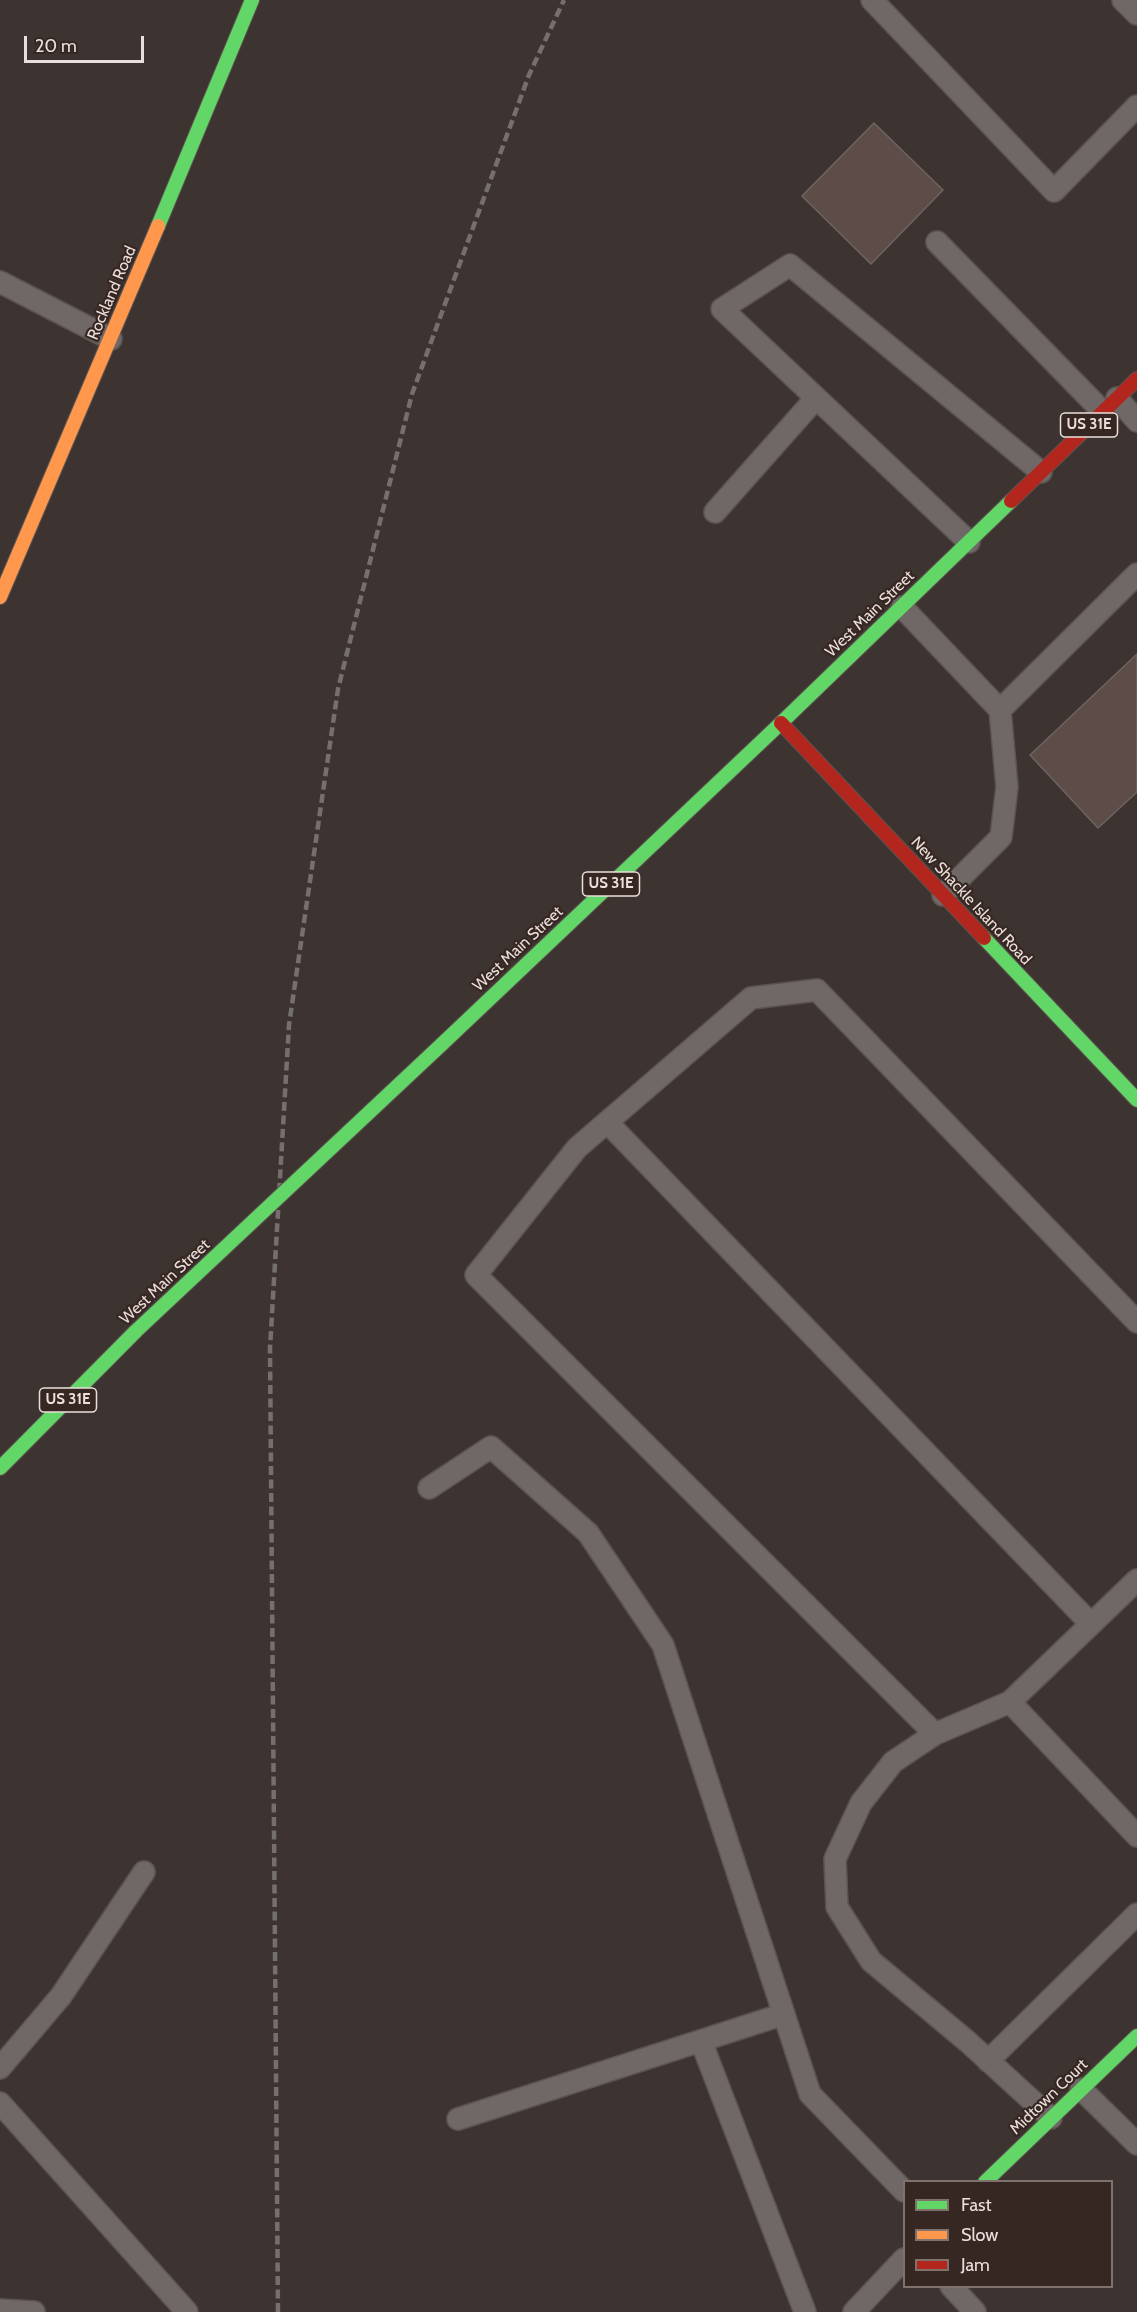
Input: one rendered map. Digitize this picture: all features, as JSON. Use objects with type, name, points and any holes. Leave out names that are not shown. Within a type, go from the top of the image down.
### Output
[{"type":"main road","name":"Rockland Road","points":[[2,590],[111,339],[252,0]]},
{"type":"main road","name":"West Main Street","points":[[0,1468],[136,1331],[781,723],[1137,379]]},
{"type":"main road","name":"New Shackle Island Road","points":[[781,723],[1137,1100]]},
{"type":"main road","name":"Midtown Court","points":[[986,2180],[1137,2036]]},
{"type":"lane","points":[[872,0],[1054,190],[1137,106]]},
{"type":"lane","points":[[1123,0],[1137,14]]},
{"type":"lane","points":[[937,242],[1110,405],[1137,421]]},
{"type":"lane","points":[[969,542],[722,309],[789,265],[1041,472]]},
{"type":"lane","points":[[0,282],[111,339]]},
{"type":"lane","points":[[715,512],[816,398]]},
{"type":"lane","points":[[1000,710],[1137,574]]},
{"type":"lane","points":[[902,607],[1000,710],[1007,787],[1001,837],[943,895]]},
{"type":"lane","points":[[935,1734],[476,1275],[577,1148],[751,998],[817,990],[1137,1322]]},
{"type":"lane","points":[[606,1122],[1091,1624]]},
{"type":"lane","points":[[429,1488],[491,1447],[588,1533],[663,1645],[810,2094],[903,2190]]},
{"type":"lane","points":[[1051,2118],[871,1961],[837,1907],[835,1859],[861,1803],[893,1762],[935,1734],[1010,1702],[1137,1580]]},
{"type":"lane","points":[[1010,1702],[1137,1836]]},
{"type":"lane","points":[[0,2068],[61,1996],[144,1872]]},
{"type":"lane","points":[[988,2061],[1137,1914]]},
{"type":"lane","points":[[458,2119],[784,2014]]},
{"type":"lane","points":[[701,2041],[805,2312]]},
{"type":"lane","points":[[1081,2089],[1137,2144]]},
{"type":"lane","points":[[4,2113],[187,2312]]},
{"type":"lane","points":[[854,2312],[903,2260]]},
{"type":"lane","points":[[953,2288],[975,2312]]},
{"type":"lane","points":[[0,2310],[34,2312]]},
{"type":"building","points":[[874,123],[943,190],[871,264],[802,196]]},
{"type":"building","points":[[1137,654],[1137,792],[1098,828],[1030,755]]},
{"type":"railway","points":[[278,2312],[270,1348],[289,1025],[338,689],[412,394],[529,75],[564,0]]},
{"type":"traffic: fast","points":[[158,226],[252,0]]},
{"type":"traffic: fast","points":[[441,1045],[781,723],[1011,501]]},
{"type":"traffic: fast","points":[[984,938],[1137,1100]]},
{"type":"traffic: fast","points":[[136,1331],[441,1045]]},
{"type":"traffic: fast","points":[[0,1468],[136,1331]]},
{"type":"traffic: fast","points":[[987,2180],[1137,2036]]},
{"type":"traffic: slow","points":[[0,597],[158,226]]},
{"type":"traffic: jam","points":[[1011,501],[1137,379]]},
{"type":"traffic: jam","points":[[781,723],[984,938]]}]
